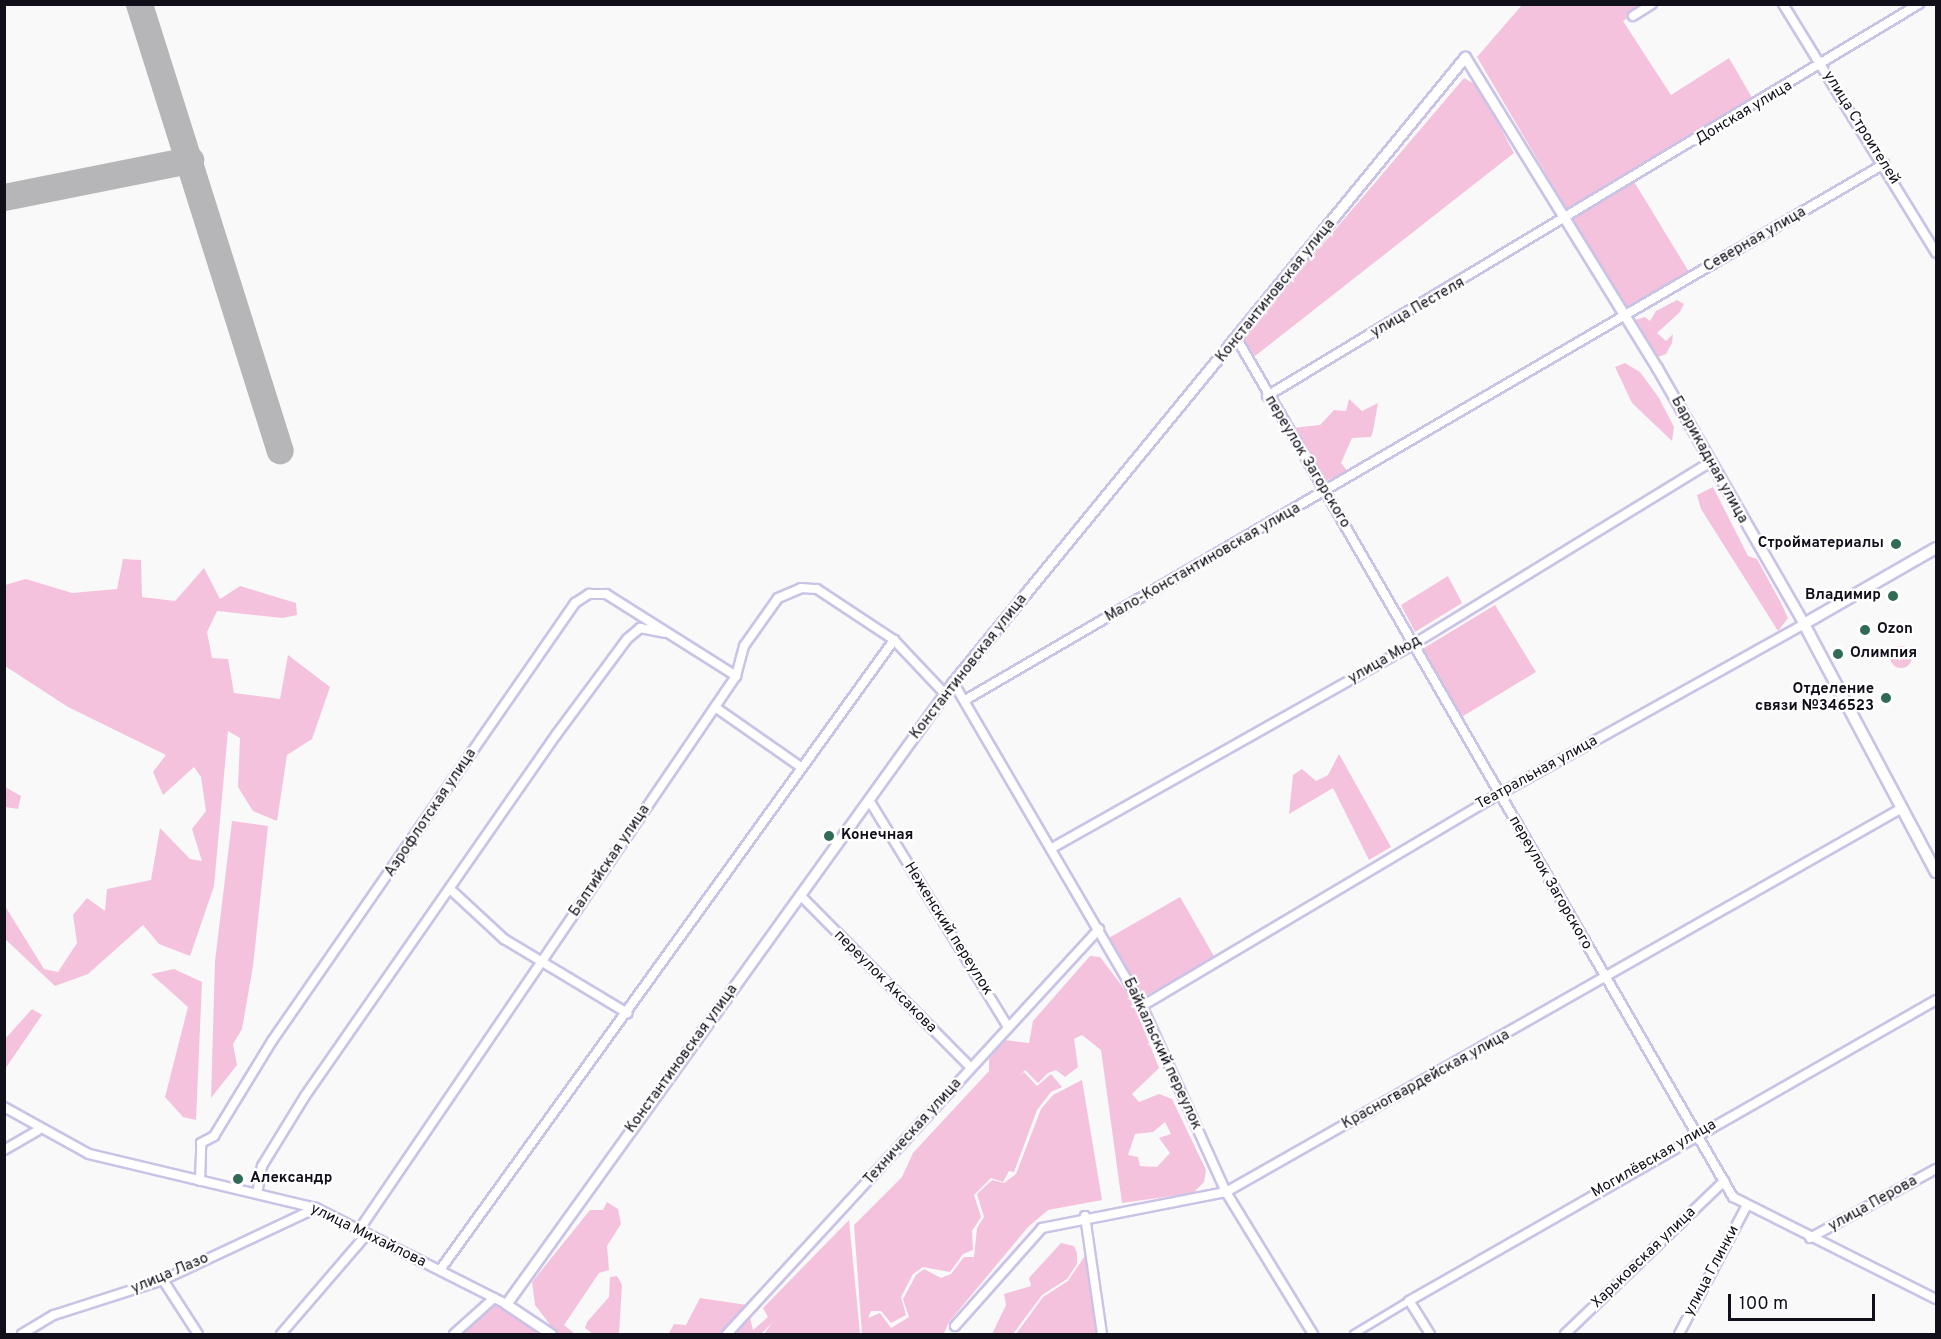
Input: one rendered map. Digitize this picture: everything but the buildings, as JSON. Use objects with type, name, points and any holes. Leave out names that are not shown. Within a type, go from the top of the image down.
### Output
[{"type":"main road","name":"Театральная улица","points":[[1804,624],[1936,548]]},
{"type":"main road","name":"Баррикадная улица","points":[[1804,624],[1936,872]]},
{"type":"street","points":[[1633,15],[1652,4]]},
{"type":"street","name":"улица Строителей","points":[[1783,4],[1884,164],[1936,253]]},
{"type":"street","name":"Донская улица","points":[[1568,219],[1822,66],[1919,4]]},
{"type":"street","name":"Баррикадная улица","points":[[1465,57],[1568,219],[1712,462],[1804,624]]},
{"type":"street","name":"Константиновская улица","points":[[506,1304],[953,682],[1237,339],[1465,57]]},
{"type":"street","name":"Северная улица","points":[[1625,316],[1884,164]]},
{"type":"street","name":"улица Пестеля","points":[[1267,396],[1568,219]]},
{"type":"street","name":"Мало-Константиновская улица","points":[[967,699],[1326,493],[1625,316]]},
{"type":"street","name":"переулок Загорского","points":[[1237,339],[1267,396],[1326,493],[1724,1181],[1746,1207],[1936,1299]]},
{"type":"street","name":"улица Мюд","points":[[1052,848],[1412,645],[1712,462]]},
{"type":"street","name":"Балтийская улица","points":[[281,1335],[363,1232],[540,963],[736,676],[759,621],[778,598],[801,588],[817,589],[894,640],[945,694]]},
{"type":"street","name":"Аэрофлотская улица","points":[[200,1181],[201,1143],[214,1136],[272,1041],[571,609],[589,594],[606,594],[736,676]]},
{"type":"street","name":"Театральная улица","points":[[1142,1006],[1499,794],[1804,624]]},
{"type":"street","points":[[257,1194],[262,1166],[305,1096],[627,639],[640,628],[671,634]]},
{"type":"street","points":[[440,1270],[894,640]]},
{"type":"street","name":"Байкальский переулок","points":[[953,682],[967,699],[1142,1006],[1226,1192],[1312,1335]]},
{"type":"street","points":[[715,707],[802,768]]},
{"type":"street","name":"Неженский переулок","points":[[869,800],[1008,1028]]},
{"type":"street","name":"Красногвардейская улица","points":[[955,1326],[1042,1228],[1085,1216],[1226,1192],[1902,808]]},
{"type":"street","points":[[450,890],[504,939],[540,963],[627,1013]]},
{"type":"street","name":"переулок Аксакова","points":[[800,895],[971,1068]]},
{"type":"street","name":"Техническая улица","points":[[728,1335],[1099,929]]},
{"type":"street","name":"Могилёвская улица","points":[[1409,1300],[1936,1000]]},
{"type":"street","name":"улица Михайлова","points":[[4,1107],[38,1130],[89,1154],[316,1208],[506,1304],[551,1335]]},
{"type":"street","points":[[4,1150],[38,1130]]},
{"type":"street","name":"улица Перова","points":[[1810,1238],[1936,1169]]},
{"type":"street","name":"Харьковская улица","points":[[1565,1335],[1724,1181]]},
{"type":"street","name":"улица Глинки","points":[[1679,1335],[1746,1207]]},
{"type":"street","name":"улица Лазо","points":[[22,1335],[54,1315],[163,1280],[316,1208]]},
{"type":"street","points":[[1085,1216],[1102,1335]]},
{"type":"street","points":[[163,1280],[198,1335]]},
{"type":"street","points":[[454,1335],[494,1298]]},
{"type":"street","points":[[1354,1335],[1409,1300],[1430,1335]]},
{"type":"shaded area","points":[[1649,4],[1623,21],[1671,95],[1729,58],[1754,101],[1630,175],[1689,272],[1626,310],[1477,57],[1522,5]]},
{"type":"shaded area","points":[[1464,78],[1478,86],[1514,153],[1255,356],[1243,338]]},
{"type":"shaded area","points":[[1677,300],[1684,304],[1680,312],[1657,333],[1666,341],[1673,334],[1672,343],[1666,354],[1655,358],[1632,321],[1645,317],[1650,321],[1656,311]]},
{"type":"shaded area","points":[[1625,363],[1640,372],[1659,398],[1674,427],[1672,441],[1632,403],[1615,367]]},
{"type":"shaded area","points":[[1349,399],[1362,411],[1378,403],[1373,431],[1371,437],[1352,438],[1341,463],[1348,472],[1323,482],[1292,428],[1320,425],[1334,410],[1346,411]]},
{"type":"shaded area","points":[[1713,487],[1748,556],[1757,559],[1788,618],[1778,631],[1701,509],[1697,495]]},
{"type":"shaded area","points":[[123,559],[141,560],[142,597],[175,601],[204,568],[220,599],[240,586],[296,603],[297,615],[283,618],[217,611],[207,632],[212,658],[228,659],[234,693],[280,699],[288,655],[330,687],[312,739],[287,755],[277,821],[253,811],[238,787],[240,738],[228,731],[214,886],[190,956],[159,944],[143,925],[88,974],[55,986],[5,939],[5,906],[44,969],[58,972],[77,943],[73,915],[87,898],[105,911],[107,889],[151,880],[160,828],[190,859],[202,861],[192,829],[206,811],[201,777],[194,767],[163,795],[153,772],[166,755],[68,707],[5,666],[5,585],[26,579],[72,593],[117,589]]},
{"type":"shaded area","points":[[1448,576],[1462,603],[1415,632],[1401,605]]},
{"type":"shaded area","points":[[1495,605],[1536,672],[1460,718],[1419,651]]},
{"type":"shaded area","points":[[1901,646],[1909,649],[1912,657],[1909,665],[1901,668],[1893,665],[1890,657],[1893,649]]},
{"type":"shaded area","points":[[1339,754],[1391,847],[1369,860],[1333,788],[1289,814],[1293,775],[1302,769],[1316,781],[1328,775]]},
{"type":"shaded area","points":[[5,787],[21,796],[18,809],[5,807]]},
{"type":"shaded area","points":[[232,821],[268,826],[253,966],[242,1029],[233,1044],[237,1065],[211,1098],[215,961]]},
{"type":"shaded area","points":[[1180,897],[1215,958],[1145,996],[1107,939]]},
{"type":"shaded area","points":[[1090,956],[1100,957],[1132,999],[1159,1068],[1132,1094],[1139,1102],[1159,1094],[1172,1099],[1206,1170],[1204,1182],[1193,1193],[1122,1203],[1101,1050],[1082,1035],[1074,1039],[1078,1067],[1065,1077],[1056,1070],[1048,1073],[1038,1083],[1025,1070],[1018,1077],[1024,1072],[1037,1086],[1051,1074],[1062,1087],[1051,1092],[1037,1110],[1014,1172],[1009,1171],[1003,1182],[991,1178],[974,1195],[981,1217],[972,1231],[973,1250],[963,1254],[950,1272],[923,1267],[913,1274],[901,1297],[906,1315],[891,1323],[881,1311],[871,1311],[868,1318],[880,1313],[891,1328],[909,1317],[903,1299],[916,1275],[924,1269],[941,1278],[951,1274],[964,1257],[974,1257],[977,1228],[984,1217],[977,1194],[992,1180],[1004,1183],[1016,1174],[1041,1109],[1053,1095],[1082,1080],[1102,1200],[1048,1210],[1028,1227],[949,1322],[944,1333],[949,1334],[862,1334],[854,1225],[902,1177],[913,1153],[989,1071],[989,1059],[1005,1040],[1029,1043],[1033,1021]],"holes":[[[1165,1122],[1171,1134],[1159,1138],[1170,1153],[1157,1167],[1140,1166],[1138,1157],[1128,1155],[1135,1134],[1153,1132]]]},
{"type":"shaded area","points":[[174,969],[202,982],[196,1120],[183,1117],[165,1097],[188,1007],[151,974]]},
{"type":"shaded area","points":[[32,1009],[42,1015],[5,1069],[5,1039]]},
{"type":"shaded area","points":[[607,1202],[618,1209],[621,1224],[607,1246],[609,1270],[599,1273],[564,1325],[575,1334],[557,1334],[535,1305],[532,1282],[590,1210],[603,1210]]},
{"type":"shaded area","points":[[849,1220],[860,1334],[764,1334],[772,1323],[761,1334],[669,1333],[674,1324],[686,1325],[700,1298],[747,1305],[753,1330],[768,1317],[763,1308]]},
{"type":"shaded area","points":[[1061,1243],[1074,1246],[1077,1253],[1077,1264],[1067,1279],[1042,1295],[1013,1334],[992,1334],[1006,1305],[1004,1294],[1031,1286],[1029,1278]]},
{"type":"shaded area","points":[[1086,1254],[1098,1334],[1016,1334],[1043,1297],[1068,1281]]},
{"type":"shaded area","points":[[617,1276],[622,1285],[619,1334],[593,1334],[585,1328],[587,1322],[609,1297],[610,1277]]},
{"type":"shaded area","points":[[493,1304],[540,1334],[461,1334]]},
{"type":"taxiway","points":[[139,4],[280,450]]},
{"type":"taxiway","points":[[4,197],[190,160]]},
{"type":"place","name":"Стройматериалы","points":[[1896,544]]},
{"type":"place","name":"Владимир","points":[[1893,596]]},
{"type":"place","name":"Ozon","points":[[1865,630]]},
{"type":"place","name":"Олимпия","points":[[1838,654]]},
{"type":"place","name":"Отделение связи №346523","points":[[1886,698]]},
{"type":"place","name":"Конечная","points":[[829,836]]},
{"type":"place","name":"Александр","points":[[238,1179]]}]
